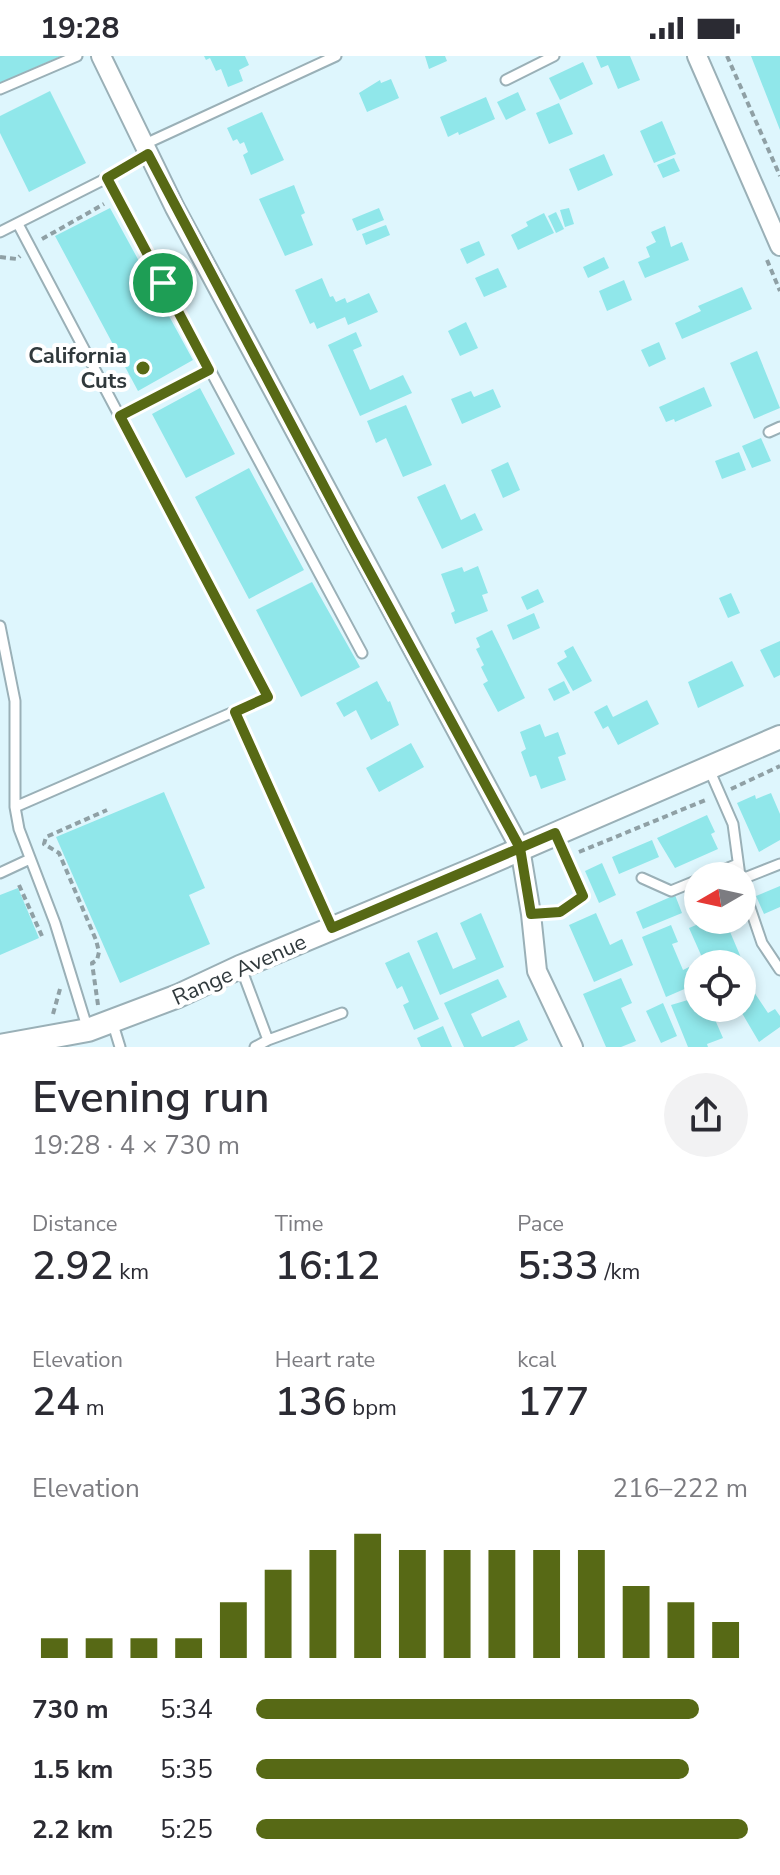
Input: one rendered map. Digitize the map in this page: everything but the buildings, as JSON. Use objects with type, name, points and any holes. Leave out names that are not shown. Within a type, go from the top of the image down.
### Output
[{"type":"street","points":[[101,56],[146,150],[339,515],[520,848],[537,971],[573,1047]]},
{"type":"street","points":[[697,56],[780,246]]},
{"type":"street","name":"Range Avenue","points":[[0,1046],[88,1030],[105,1013],[178,996],[780,737]]},
{"type":"lane","points":[[0,89],[77,56]]},
{"type":"lane","points":[[0,232],[107,178],[146,150],[336,56]]},
{"type":"lane","points":[[506,80],[554,56]]},
{"type":"lane","points":[[107,178],[362,653]]},
{"type":"lane","points":[[15,807],[268,697],[18,224]]},
{"type":"lane","points":[[120,416],[209,370]]},
{"type":"lane","points":[[769,432],[780,427]]},
{"type":"lane","points":[[0,626],[15,701],[15,807],[19,829],[55,923],[88,1030]]},
{"type":"lane","points":[[235,712],[332,928]]},
{"type":"lane","points":[[708,766],[733,824],[738,862]]},
{"type":"lane","points":[[531,914],[560,912],[583,896],[555,833]]},
{"type":"lane","points":[[0,873],[30,859]]},
{"type":"lane","points":[[756,874],[780,864]]},
{"type":"lane","points":[[642,878],[671,891],[684,886]]},
{"type":"lane","points":[[756,925],[762,943],[780,970]]},
{"type":"lane","points":[[240,967],[268,1040]]},
{"type":"lane","points":[[105,1013],[120,1047]]},
{"type":"lane","points":[[255,1047],[342,1013]]},
{"type":"path","points":[[727,56],[780,176]]},
{"type":"path","points":[[0,257],[17,259],[30,246],[116,197]]},
{"type":"path","points":[[566,858],[780,766]]},
{"type":"path","points":[[105,1013],[92,963],[97,960],[99,952],[96,940],[59,853],[44,844],[46,837],[107,810]]},
{"type":"path","points":[[19,885],[43,938]]},
{"type":"path","points":[[53,1014],[61,986]]},
{"type":"place","name":"California Cuts","points":[[143,368]]},
{"type":"route","points":[[163,283],[107,178],[148,154],[520,848],[555,833],[583,896],[560,912],[531,914],[520,848],[332,928],[235,712],[268,697],[120,416],[209,370],[163,283]]}]
